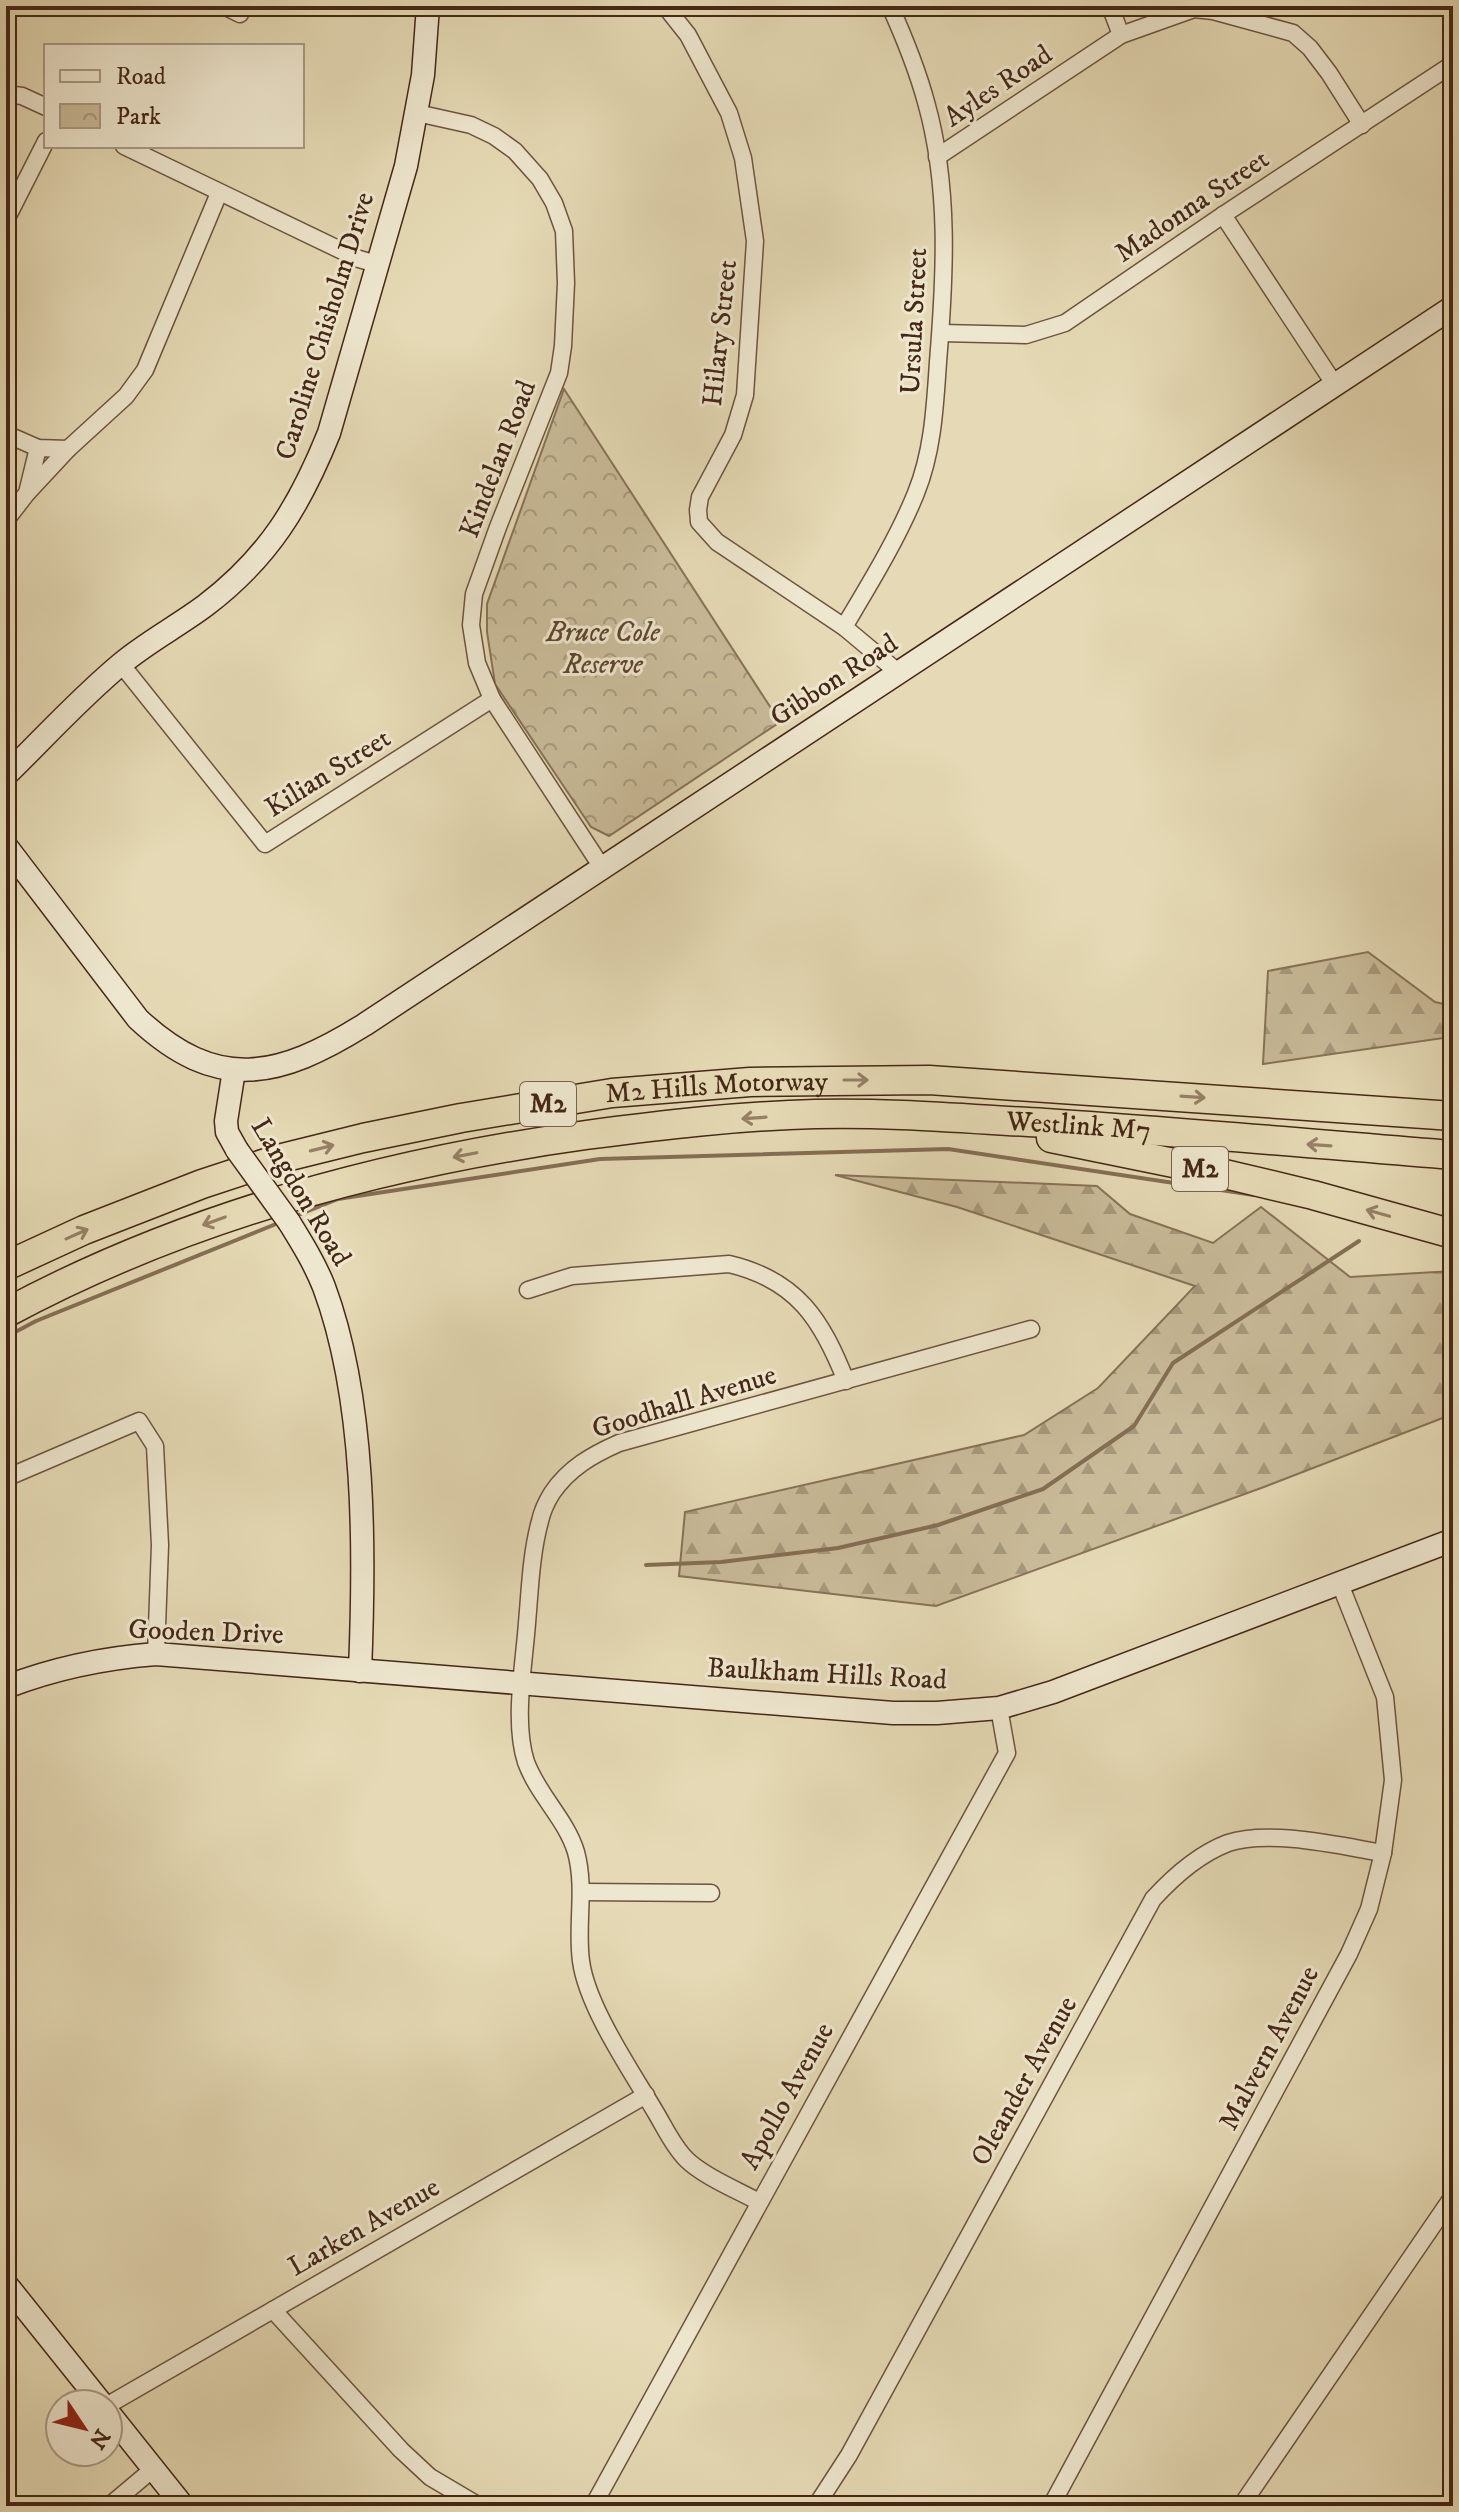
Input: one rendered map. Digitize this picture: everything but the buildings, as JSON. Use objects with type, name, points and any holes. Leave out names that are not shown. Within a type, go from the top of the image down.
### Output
[{"type":"highway","name":"M2 Hills Motorway","points":[[6,1266],[84,1230],[202,1184],[278,1159],[461,1118],[612,1093],[750,1082],[929,1080],[1453,1116]]},
{"type":"highway","name":"M2 Hills Motorway","points":[[6,1313],[139,1250],[237,1213],[323,1186],[426,1163],[542,1141],[686,1123],[816,1114],[944,1117]]},
{"type":"highway","name":"Westlink M7","points":[[944,1117],[1453,1155]]},
{"type":"highway","name":"M2","points":[[944,1117],[1223,1174],[1453,1234]]},
{"type":"street","points":[[224,6],[240,14]]},
{"type":"street","name":"Caroline Chisholm Drive","points":[[6,775],[121,664],[205,606],[227,587],[260,555],[296,507],[329,433],[406,166],[425,55],[428,6]]},
{"type":"street","name":"Hilary Street","points":[[665,6],[688,35],[729,113],[743,158],[755,241],[745,395],[733,435],[700,497],[699,522],[717,542],[844,627],[899,673]]},
{"type":"street","name":"Ursula Street","points":[[844,627],[870,584],[916,492],[930,446],[937,397],[945,249],[937,157],[927,104],[908,46],[890,6]]},
{"type":"street","points":[[1110,6],[1121,35]]},
{"type":"street","name":"Ayles Road","points":[[937,157],[1121,35],[1194,9],[1213,11],[1293,33],[1310,48],[1362,125]]},
{"type":"street","name":"Madonna Street","points":[[941,333],[1026,335],[1065,323],[1453,64]]},
{"type":"street","points":[[6,94],[22,96],[44,106]]},
{"type":"street","name":"Kindelan Road","points":[[417,113],[471,125],[515,151],[540,179],[554,203],[564,231],[566,283],[559,373],[474,594],[471,625],[475,655],[492,699],[603,869]]},
{"type":"street","points":[[6,220],[44,145]]},
{"type":"street","points":[[128,148],[359,259],[377,264]]},
{"type":"street","points":[[7,519],[68,449],[126,396],[145,370],[219,193]]},
{"type":"street","points":[[1223,215],[1335,385]]},
{"type":"street","name":"Gibbon Road","points":[[234,1070],[277,1067],[339,1041],[1453,307]]},
{"type":"street","points":[[6,434],[38,448],[68,449]]},
{"type":"street","points":[[27,493],[38,448]]},
{"type":"street","name":"Kilian Street","points":[[121,664],[265,844],[492,699]]},
{"type":"street","points":[[6,846],[138,1019],[178,1050],[214,1066],[234,1070]]},
{"type":"street","name":"Langdon Road","points":[[234,1070],[227,1132],[309,1255],[323,1284],[344,1356],[356,1448],[362,1530],[360,1671]]},
{"type":"street","points":[[528,1290],[572,1276],[729,1264],[753,1270],[793,1294],[815,1317],[832,1344],[846,1381]]},
{"type":"street","name":"Goodhall Avenue","points":[[759,2202],[698,2169],[684,2157],[588,1990],[580,1949],[582,1892],[579,1866],[569,1835],[527,1764],[521,1725],[532,1575],[540,1518],[552,1494],[571,1470],[619,1443],[1031,1329]]},
{"type":"street","points":[[6,1478],[139,1421],[155,1446],[160,1545],[156,1654]]},
{"type":"street","name":"Baulkham Hills Road","points":[[360,1671],[893,1713],[999,1708],[1095,1677],[1453,1540]]},
{"type":"street","name":"Malvern Avenue","points":[[1051,2506],[1349,1954],[1369,1909],[1383,1853],[1393,1780],[1385,1697],[1340,1584]]},
{"type":"street","name":"Gooden Drive","points":[[6,1687],[66,1667],[104,1659],[156,1654],[360,1671]]},
{"type":"street","name":"Apollo Avenue","points":[[593,2506],[1007,1753],[999,1708]]},
{"type":"street","name":"Oleander Avenue","points":[[816,2506],[849,2455],[1153,1899],[1189,1865],[1229,1843],[1293,1838],[1383,1853]]},
{"type":"street","points":[[582,1892],[711,1893]]},
{"type":"street","name":"Larken Avenue","points":[[124,2396],[646,2095]]},
{"type":"street","points":[[1241,2506],[1453,2196]]},
{"type":"street","points":[[6,2284],[89,2388]]},
{"type":"street","points":[[273,2310],[411,2459],[430,2477],[479,2506]]},
{"type":"street","points":[[124,2432],[183,2506]]},
{"type":"street","points":[[109,2506],[153,2469]]},
{"type":"green space","name":"Bruce Cole Reserve","points":[[564,389],[780,722],[609,836],[591,827],[495,684],[487,632],[487,604]]},
{"type":"green space","points":[[1368,952],[1435,1002],[1453,1006],[1453,1040],[1450,1037],[1263,1064],[1268,971]]},
{"type":"green space","points":[[835,1175],[1097,1186],[1130,1214],[1213,1243],[1261,1207],[1350,1277],[1453,1271],[1453,1414],[1264,1487],[936,1606],[679,1576],[685,1512],[1024,1435],[1098,1388],[1195,1286],[957,1207]]},
{"type":"waterway","points":[[293,1217],[338,1199],[600,1159],[948,1149],[1254,1195]]},
{"type":"waterway","points":[[6,1337],[36,1321],[281,1222]]},
{"type":"waterway","points":[[646,1565],[721,1562],[838,1548],[938,1525],[1043,1489],[1134,1426],[1173,1363],[1359,1241]]}]
